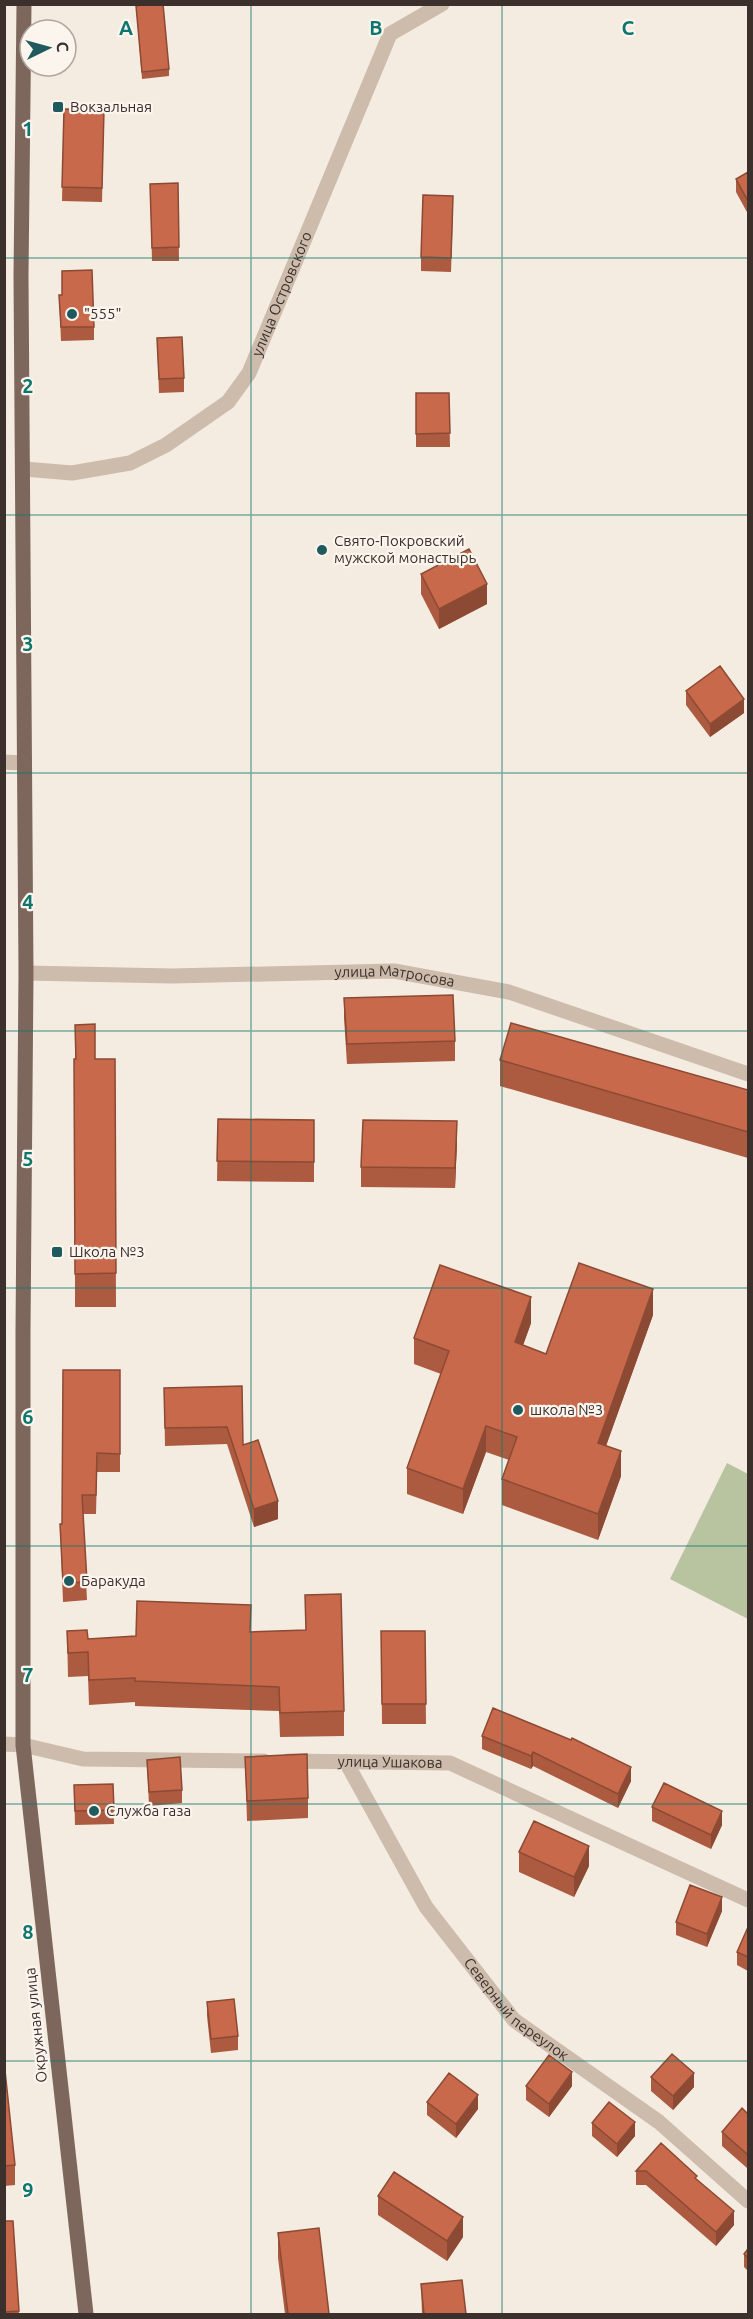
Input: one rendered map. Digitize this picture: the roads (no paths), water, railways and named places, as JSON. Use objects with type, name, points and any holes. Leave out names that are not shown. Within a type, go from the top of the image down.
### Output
[{"type":"main road","name":"Окружная улица","points":[[24,4],[21,276],[26,973],[23,1744],[86,2314]]},
{"type":"street","name":"улица Островского","points":[[24,469],[72,473],[130,463],[166,445],[228,402],[249,373],[390,34],[442,4]]},
{"type":"street","points":[[4,762],[23,763]]},
{"type":"street","name":"улица Матросова","points":[[26,973],[172,976],[394,971],[509,992],[748,1074]]},
{"type":"street","name":"улица Ушакова","points":[[4,1744],[23,1744],[83,1759],[450,1763],[748,1900]]},
{"type":"street","name":"Северный переулок","points":[[346,1762],[426,1907],[514,2020],[659,2122],[748,2201]]},
{"type":"place","name":"Вокзальная","points":[[58,107]]},
{"type":"place","name":"\"555\"","points":[[72,314]]},
{"type":"place","name":"Свято-Покровский мужской монастырь","points":[[322,550]]},
{"type":"place","name":"Школа №3","points":[[57,1252]]},
{"type":"place","name":"школа №3","points":[[518,1410]]},
{"type":"place","name":"Баракуда","points":[[69,1581]]},
{"type":"place","name":"Служба газа","points":[[94,1811]]}]
